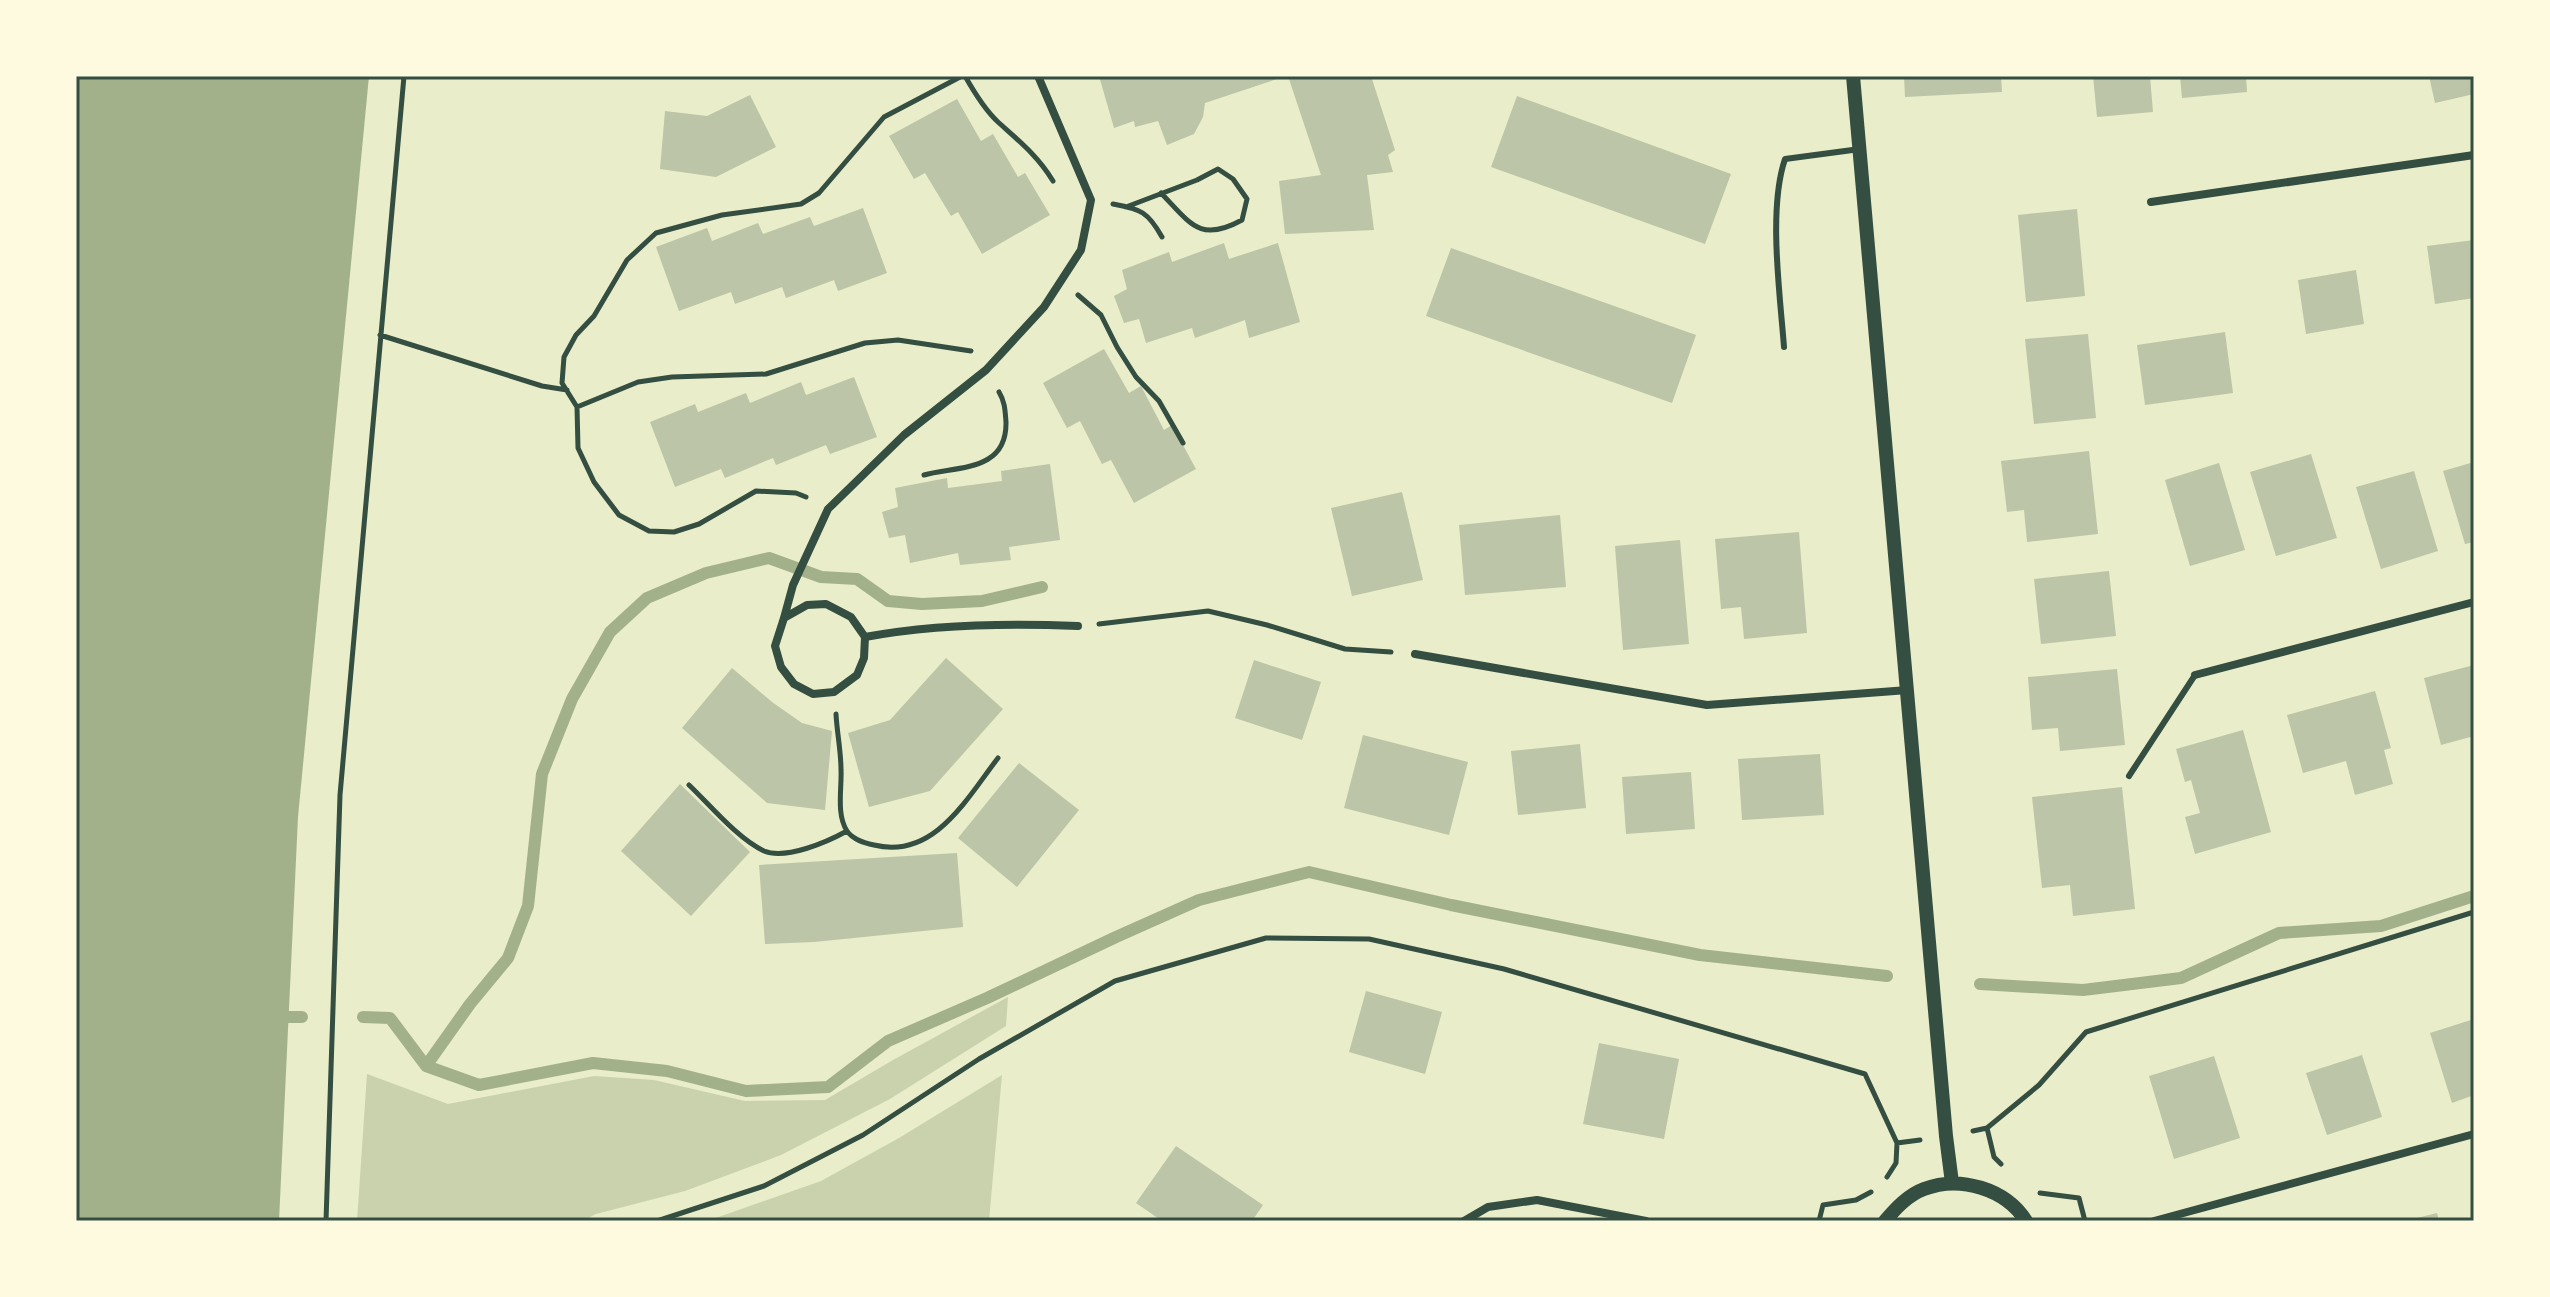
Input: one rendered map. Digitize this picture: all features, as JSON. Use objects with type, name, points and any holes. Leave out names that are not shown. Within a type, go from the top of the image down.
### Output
[{"type":"street","points":[[784,618],[807,605],[826,604],[851,617],[865,637],[864,658],[857,675],[834,692],[813,694],[794,684],[781,667],[775,646],[793,585],[828,509],[904,435],[986,370],[1044,307],[1081,250],[1091,200],[1038,76]]},
{"type":"street","points":[[1853,76],[1952,1183]]},
{"type":"street","points":[[2151,202],[2474,155]]},
{"type":"street","points":[[2195,675],[2474,602]]},
{"type":"street","points":[[865,637],[906,629],[1035,624],[1078,626]]},
{"type":"street","points":[[1415,654],[1707,705],[1908,690]]},
{"type":"street","points":[[2154,1221],[2474,1134]]},
{"type":"street","points":[[1885,1221],[1900,1203],[1924,1189],[1952,1183],[1988,1189],[2019,1209],[2026,1221]]},
{"type":"street","points":[[1464,1221],[1488,1207],[1537,1200],[1646,1221]]},
{"type":"lane","points":[[1784,347],[1777,235],[1780,173],[1785,159],[1860,149]]},
{"type":"lane","points":[[2129,776],[2195,675]]},
{"type":"path","points":[[326,1221],[340,795],[404,76]]},
{"type":"path","points":[[828,509],[796,493],[756,491],[699,524],[674,532],[649,531],[619,515],[594,482],[578,448],[577,407],[562,383],[564,357],[576,335],[594,316],[627,260],[656,233],[722,215],[801,204],[819,193],[884,117],[964,76],[997,121],[1042,164],[1063,198],[1126,207],[1150,217],[1162,237]]},
{"type":"path","points":[[1126,207],[1218,169],[1233,179],[1247,199],[1242,220],[1223,231],[1205,232],[1161,193]]},
{"type":"path","points":[[1061,280],[1101,315],[1136,377],[1159,401],[1183,443]]},
{"type":"path","points":[[380,335],[542,386],[568,390]]},
{"type":"path","points":[[577,407],[638,382],[672,377],[766,374],[865,343],[898,340],[999,355]]},
{"type":"path","points":[[924,475],[968,468],[996,454],[1006,431],[1005,401],[986,370]]},
{"type":"path","points":[[1078,626],[1208,611],[1345,649],[1415,654]]},
{"type":"path","points":[[834,692],[841,769],[841,810],[847,831],[859,841],[880,846],[926,839],[942,829],[998,758]]},
{"type":"path","points":[[689,785],[748,841],[766,852],[807,849],[847,831]]},
{"type":"path","points":[[2009,1172],[1994,1157],[1987,1128],[2039,1085],[2086,1032],[2474,912]]},
{"type":"path","points":[[657,1221],[764,1186],[863,1135],[979,1059],[1115,981],[1266,938],[1369,939],[1504,969],[1865,1074],[1897,1143],[1896,1163],[1882,1185],[1856,1200],[1823,1205],[1819,1221]]},
{"type":"path","points":[[2030,1187],[2041,1194],[2079,1198],[2085,1221]]},
{"type":"shaded area","points":[[76,76],[369,76],[298,817],[279,1221],[76,1221]]},
{"type":"shaded area","points":[[1008,997],[1006,1026],[890,1099],[781,1155],[685,1191],[596,1214],[582,1221],[357,1221],[367,1074],[448,1104],[594,1076],[654,1080],[745,1101],[825,1100]]},
{"type":"shaded area","points":[[1002,1075],[989,1221],[707,1221],[821,1181]]},
{"type":"building","points":[[1099,76],[1283,77],[1205,103],[1203,117],[1194,134],[1167,145],[1158,121],[1135,127],[1134,121],[1114,128]]},
{"type":"building","points":[[1288,76],[1371,76],[1395,150],[1388,155],[1393,172],[1367,175],[1374,230],[1285,234],[1279,181],[1321,175]]},
{"type":"building","points":[[1904,76],[2001,76],[2002,92],[1905,97]]},
{"type":"building","points":[[2093,76],[2150,76],[2153,112],[2097,117]]},
{"type":"building","points":[[2180,76],[2246,76],[2247,92],[2182,98]]},
{"type":"building","points":[[2429,76],[2474,76],[2474,94],[2435,103]]},
{"type":"building","points":[[750,95],[776,147],[716,177],[660,169],[665,111],[707,116]]},
{"type":"building","points":[[1517,96],[1731,174],[1705,244],[1491,167]]},
{"type":"building","points":[[957,99],[981,141],[993,134],[1018,177],[1025,173],[1050,215],[982,254],[958,212],[951,216],[925,173],[914,179],[889,136]]},
{"type":"building","points":[[863,208],[887,273],[838,291],[834,280],[786,298],[782,287],[735,304],[731,292],[679,311],[656,247],[707,228],[712,241],[758,223],[763,234],[810,217],[814,226]]},
{"type":"building","points":[[2077,209],[2085,296],[2026,302],[2018,215]]},
{"type":"building","points":[[2474,240],[2474,298],[2435,304],[2427,246]]},
{"type":"building","points":[[1224,243],[1229,259],[1278,243],[1300,322],[1249,338],[1245,320],[1195,338],[1192,328],[1146,343],[1139,319],[1124,323],[1114,296],[1127,289],[1122,270],[1169,252],[1172,262]]},
{"type":"building","points":[[1451,248],[1696,335],[1672,403],[1426,316]]},
{"type":"building","points":[[2356,270],[2364,324],[2306,334],[2298,280]]},
{"type":"building","points":[[2225,332],[2233,393],[2145,405],[2137,345]]},
{"type":"building","points":[[2088,334],[2096,418],[2034,424],[2025,339]]},
{"type":"building","points":[[1104,349],[1129,393],[1141,386],[1164,430],[1172,425],[1196,469],[1134,503],[1111,460],[1102,464],[1080,421],[1067,428],[1043,383]]},
{"type":"building","points":[[854,377],[877,437],[830,454],[826,445],[776,465],[773,458],[725,478],[721,469],[675,487],[650,422],[695,404],[698,412],[746,393],[750,403],[801,382],[806,395]]},
{"type":"building","points":[[2089,451],[2098,534],[2027,542],[2024,510],[2007,512],[2001,461]]},
{"type":"building","points":[[2311,454],[2337,538],[2276,556],[2250,472]]},
{"type":"building","points":[[2474,462],[2474,542],[2465,544],[2443,471]]},
{"type":"building","points":[[2219,463],[2245,550],[2190,566],[2165,480]]},
{"type":"building","points":[[1050,464],[1060,540],[1009,547],[1011,560],[960,565],[958,553],[910,563],[905,535],[889,538],[882,512],[898,507],[895,488],[947,478],[948,488],[1002,481],[1001,471]]},
{"type":"building","points":[[2414,471],[2438,551],[2381,569],[2356,487]]},
{"type":"building","points":[[1402,492],[1423,580],[1352,596],[1331,508]]},
{"type":"building","points":[[1560,515],[1566,587],[1465,595],[1459,525]]},
{"type":"building","points":[[1799,532],[1807,633],[1744,639],[1741,607],[1721,609],[1715,539]]},
{"type":"building","points":[[1680,540],[1689,644],[1623,650],[1615,546]]},
{"type":"building","points":[[2109,571],[2116,636],[2041,644],[2034,579]]},
{"type":"building","points":[[946,658],[1003,709],[930,791],[869,807],[848,733],[890,720]]},
{"type":"building","points":[[1254,660],[1321,682],[1302,740],[1235,718]]},
{"type":"building","points":[[2474,665],[2474,736],[2441,745],[2424,678]]},
{"type":"building","points":[[732,668],[802,723],[832,731],[825,810],[767,803],[682,728]]},
{"type":"building","points":[[2117,669],[2125,745],[2060,751],[2058,728],[2032,730],[2028,677]]},
{"type":"building","points":[[2375,691],[2391,748],[2384,750],[2393,784],[2355,795],[2346,761],[2303,773],[2287,715]]},
{"type":"building","points":[[2243,730],[2271,832],[2195,854],[2185,817],[2200,813],[2191,780],[2185,782],[2176,749]]},
{"type":"building","points":[[1363,735],[1468,762],[1449,835],[1344,808]]},
{"type":"building","points":[[1580,744],[1586,808],[1518,815],[1511,751]]},
{"type":"building","points":[[1820,754],[1824,815],[1742,820],[1738,759]]},
{"type":"building","points":[[1019,763],[1079,810],[1017,887],[958,838]]},
{"type":"building","points":[[1691,772],[1695,829],[1626,834],[1622,777]]},
{"type":"building","points":[[680,784],[750,852],[691,916],[621,851]]},
{"type":"building","points":[[2122,787],[2135,909],[2073,916],[2070,885],[2042,888],[2032,797]]},
{"type":"building","points":[[957,853],[963,927],[765,944],[759,865]]},
{"type":"building","points":[[1366,991],[1442,1012],[1425,1074],[1349,1052]]},
{"type":"building","points":[[2474,1019],[2474,1095],[2452,1103],[2430,1033]]},
{"type":"building","points":[[1599,1043],[1679,1059],[1664,1139],[1583,1124]]},
{"type":"building","points":[[2362,1055],[2382,1117],[2327,1135],[2306,1073]]},
{"type":"building","points":[[2214,1056],[2240,1138],[2174,1159],[2149,1076]]},
{"type":"building","points":[[1176,1146],[1263,1205],[1252,1221],[1162,1221],[1136,1203]]},
{"type":"building","points":[[2437,1213],[2439,1221],[2409,1221],[2409,1220]]},
{"type":"waterway","points":[[426,1066],[470,1004],[508,958],[528,906],[542,774],[572,699],[610,632],[647,598],[706,573],[769,558],[821,577],[857,579],[888,601],[922,604],[982,601],[1042,587]]},
{"type":"waterway","points":[[363,1017],[390,1018],[426,1066],[479,1085],[593,1063],[667,1071],[746,1091],[828,1087],[888,1041],[1116,937],[1199,900],[1309,872],[1451,905],[1700,955],[1887,976]]},
{"type":"waterway","points":[[1980,984],[2083,990],[2181,978],[2279,933],[2381,926],[2474,896]]},
{"type":"waterway","points":[[273,1017],[302,1017]]}]
